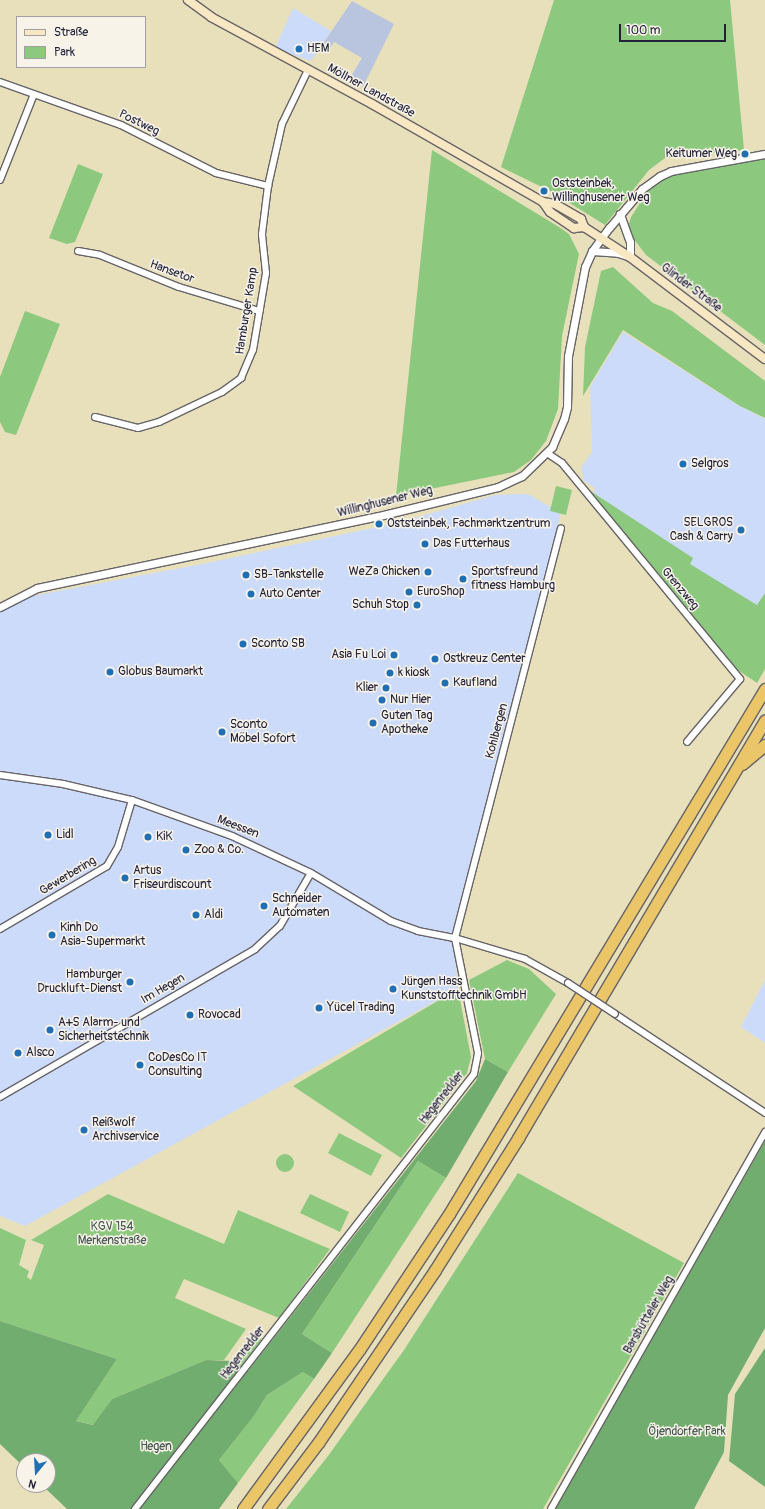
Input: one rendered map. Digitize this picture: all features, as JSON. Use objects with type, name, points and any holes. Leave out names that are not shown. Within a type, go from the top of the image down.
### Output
[{"type":"highway","points":[[243,1509],[359,1350],[449,1214],[765,689]]},
{"type":"highway","points":[[268,1509],[335,1417],[443,1256],[518,1138],[765,721]]},
{"type":"highway","points":[[736,769],[765,746]]},
{"type":"main road","name":"Möllner Landstraße","points":[[188,0],[211,17],[543,202],[550,212],[574,228],[584,227],[601,238]]},
{"type":"main road","name":"Glinder Straße","points":[[601,238],[630,257],[765,359]]},
{"type":"street","name":"Hamburger Kamp","points":[[96,417],[138,428],[159,422],[230,388],[241,378],[248,366],[266,273],[262,234],[268,186],[282,124],[308,70]]},
{"type":"street","name":"Postweg","points":[[0,82],[121,125],[210,170],[268,186]]},
{"type":"street","points":[[0,180],[34,94]]},
{"type":"street","name":"Willinghusener Weg","points":[[1,604],[37,588],[343,524],[498,487],[522,476],[547,453],[556,439],[565,414],[570,338],[585,267],[592,251],[601,238],[620,214],[648,184],[665,174],[765,154]]},
{"type":"street","points":[[592,251],[618,253],[630,257],[630,242],[620,214]]},
{"type":"street","name":"Hansetor","points":[[78,251],[100,255],[179,287],[259,311]]},
{"type":"street","name":"Grenzweg","points":[[547,453],[562,463],[740,679],[687,742]]},
{"type":"street","name":"Kohlbergen","points":[[455,938],[561,529]]},
{"type":"street","name":"Meessen","points":[[0,775],[63,784],[132,800],[248,842],[311,873],[391,920],[418,931],[455,938]]},
{"type":"street","name":"Gewerbering","points":[[0,929],[106,866],[118,847],[132,800]]},
{"type":"street","name":"Im Hegen","points":[[0,1097],[255,948],[280,926],[311,873]]},
{"type":"street","points":[[455,938],[525,959],[568,983],[765,1113]]},
{"type":"street","name":"Hegenredder","points":[[135,1509],[474,1074],[478,1053],[455,938]]},
{"type":"street","name":"Barsbütteler Weg","points":[[551,1509],[765,1132]]},
{"type":"shaded area","points":[[352,1],[394,24],[363,87],[350,78],[362,58],[334,42],[329,50],[322,45]]},
{"type":"shaded area","points":[[293,8],[331,31],[311,61],[275,48]]},
{"type":"shaded area","points":[[623,332],[738,405],[765,419],[765,647],[593,492],[595,488],[584,481],[581,468],[592,452],[590,387]]},
{"type":"shaded area","points":[[528,494],[561,513],[453,929],[458,989],[25,1226],[0,1216],[0,602],[202,564],[397,523],[495,495]]},
{"type":"shaded area","points":[[765,980],[765,1043],[741,1027]]},
{"type":"green space","points":[[554,0],[730,0],[744,150],[665,158],[649,170],[605,225],[552,192],[501,167]]},
{"type":"green space","points":[[432,150],[569,234],[579,254],[562,336],[558,409],[546,441],[531,460],[514,472],[396,496]]},
{"type":"green space","points":[[765,158],[765,345],[646,255],[627,230],[631,217],[647,192],[670,175]]},
{"type":"green space","points":[[78,164],[103,174],[75,242],[67,244],[49,238]]},
{"type":"green space","points":[[613,267],[653,303],[672,311],[765,381],[765,418],[740,406],[623,330],[583,396],[585,347],[601,271]]},
{"type":"green space","points":[[25,311],[60,324],[16,435],[5,432],[0,422],[0,377]]},
{"type":"green space","points":[[556,486],[572,490],[566,515],[550,511]]},
{"type":"green space","points":[[589,490],[693,558],[690,564],[757,605],[765,593],[765,669],[757,683],[732,666]]},
{"type":"green space","points":[[507,960],[529,969],[556,994],[508,1072],[485,1059],[469,980]]},
{"type":"green space","points":[[458,989],[471,1057],[467,1073],[401,1158],[293,1086]]},
{"type":"green space","name":"Hegen","points":[[485,1059],[508,1072],[446,1178],[418,1161],[302,1334],[332,1353],[314,1379],[303,1372],[267,1395],[254,1416],[219,1460],[238,1483],[219,1509],[67,1509],[50,1493],[56,1493],[56,1453],[16,1453],[16,1459],[0,1444],[0,1321],[117,1359],[76,1421],[93,1425],[112,1399],[206,1360],[233,1361],[248,1371],[476,1081]]},
{"type":"green space","points":[[339,1133],[382,1155],[371,1176],[328,1153]]},
{"type":"green space","name":"Öjendorfer Park","points":[[765,1141],[765,1328],[728,1395],[724,1452],[694,1509],[555,1509]]},
{"type":"green space","points":[[285,1154],[289,1155],[293,1159],[293,1167],[289,1171],[285,1172],[281,1171],[277,1167],[276,1163],[277,1159],[281,1155]]},
{"type":"green space","points":[[418,1161],[446,1178],[332,1353],[302,1334]]},
{"type":"green space","points":[[518,1173],[684,1263],[543,1509],[286,1509],[328,1456],[404,1350]]},
{"type":"green space","name":"KGV 154 Merkenstraße","points":[[108,1194],[224,1244],[238,1210],[330,1249],[279,1318],[184,1279],[175,1298],[246,1329],[224,1360],[206,1360],[112,1399],[94,1425],[76,1421],[117,1359],[0,1321],[0,1228],[26,1240],[19,1265],[29,1271],[27,1277],[31,1280],[44,1245],[31,1240]]},
{"type":"green space","points":[[310,1194],[349,1212],[340,1232],[300,1213]]},
{"type":"green space","points":[[250,1338],[262,1339],[241,1366],[233,1361]]},
{"type":"green space","points":[[765,1348],[765,1487],[729,1461],[735,1394]]},
{"type":"green space","points":[[303,1372],[314,1379],[238,1483],[219,1460],[254,1416],[267,1395]]},
{"type":"place","name":"HEM","points":[[299,49]]},
{"type":"place","name":"Keitumer Weg","points":[[745,154]]},
{"type":"place","name":"Oststeinbek, Willinghusener Weg","points":[[544,191]]},
{"type":"place","name":"Selgros","points":[[683,464]]},
{"type":"place","name":"Oststeinbek, Fachmarktzentrum","points":[[379,524]]},
{"type":"place","name":"SELGROS Cash & Carry","points":[[741,530]]},
{"type":"place","name":"Das Futterhaus","points":[[425,544]]},
{"type":"place","name":"WeZa Chicken","points":[[428,572]]},
{"type":"place","name":"SB-Tankstelle","points":[[246,575]]},
{"type":"place","name":"Sportsfreund fitness Hamburg","points":[[463,579]]},
{"type":"place","name":"EuroShop","points":[[409,592]]},
{"type":"place","name":"Auto Center","points":[[251,594]]},
{"type":"place","name":"Schuh Stop","points":[[417,605]]},
{"type":"place","name":"Sconto SB","points":[[243,644]]},
{"type":"place","name":"Asia Fu Loi","points":[[394,655]]},
{"type":"place","name":"Ostkreuz Center","points":[[435,659]]},
{"type":"place","name":"Globus Baumarkt","points":[[110,672]]},
{"type":"place","name":"k kiosk","points":[[390,673]]},
{"type":"place","name":"Kaufland","points":[[445,683]]},
{"type":"place","name":"Klier","points":[[386,688]]},
{"type":"place","name":"Nur Hier","points":[[382,700]]},
{"type":"place","name":"Guten Tag Apotheke","points":[[373,723]]},
{"type":"place","name":"Sconto Möbel Sofort","points":[[222,732]]},
{"type":"place","name":"Lidl","points":[[48,835]]},
{"type":"place","name":"KiK","points":[[148,837]]},
{"type":"place","name":"Zoo & Co.","points":[[186,850]]},
{"type":"place","name":"Artus Friseurdiscount","points":[[125,878]]},
{"type":"place","name":"Schneider Automaten","points":[[264,906]]},
{"type":"place","name":"Aldi","points":[[196,915]]},
{"type":"place","name":"Kinh Do Asia-Supermarkt","points":[[52,935]]},
{"type":"place","name":"Hamburger Druckluft-Dienst","points":[[130,982]]},
{"type":"place","name":"Jürgen Hass Kunststofftechnik GmbH","points":[[393,989]]},
{"type":"place","name":"Yücel Trading","points":[[319,1008]]},
{"type":"place","name":"Rovocad","points":[[190,1015]]},
{"type":"place","name":"A+S Alarm- und Sicherheitstechnik","points":[[50,1030]]},
{"type":"place","name":"Alsco","points":[[18,1053]]},
{"type":"place","name":"CoDesCo IT Consulting","points":[[140,1065]]},
{"type":"place","name":"Reißwolf Archivservice","points":[[84,1130]]}]
